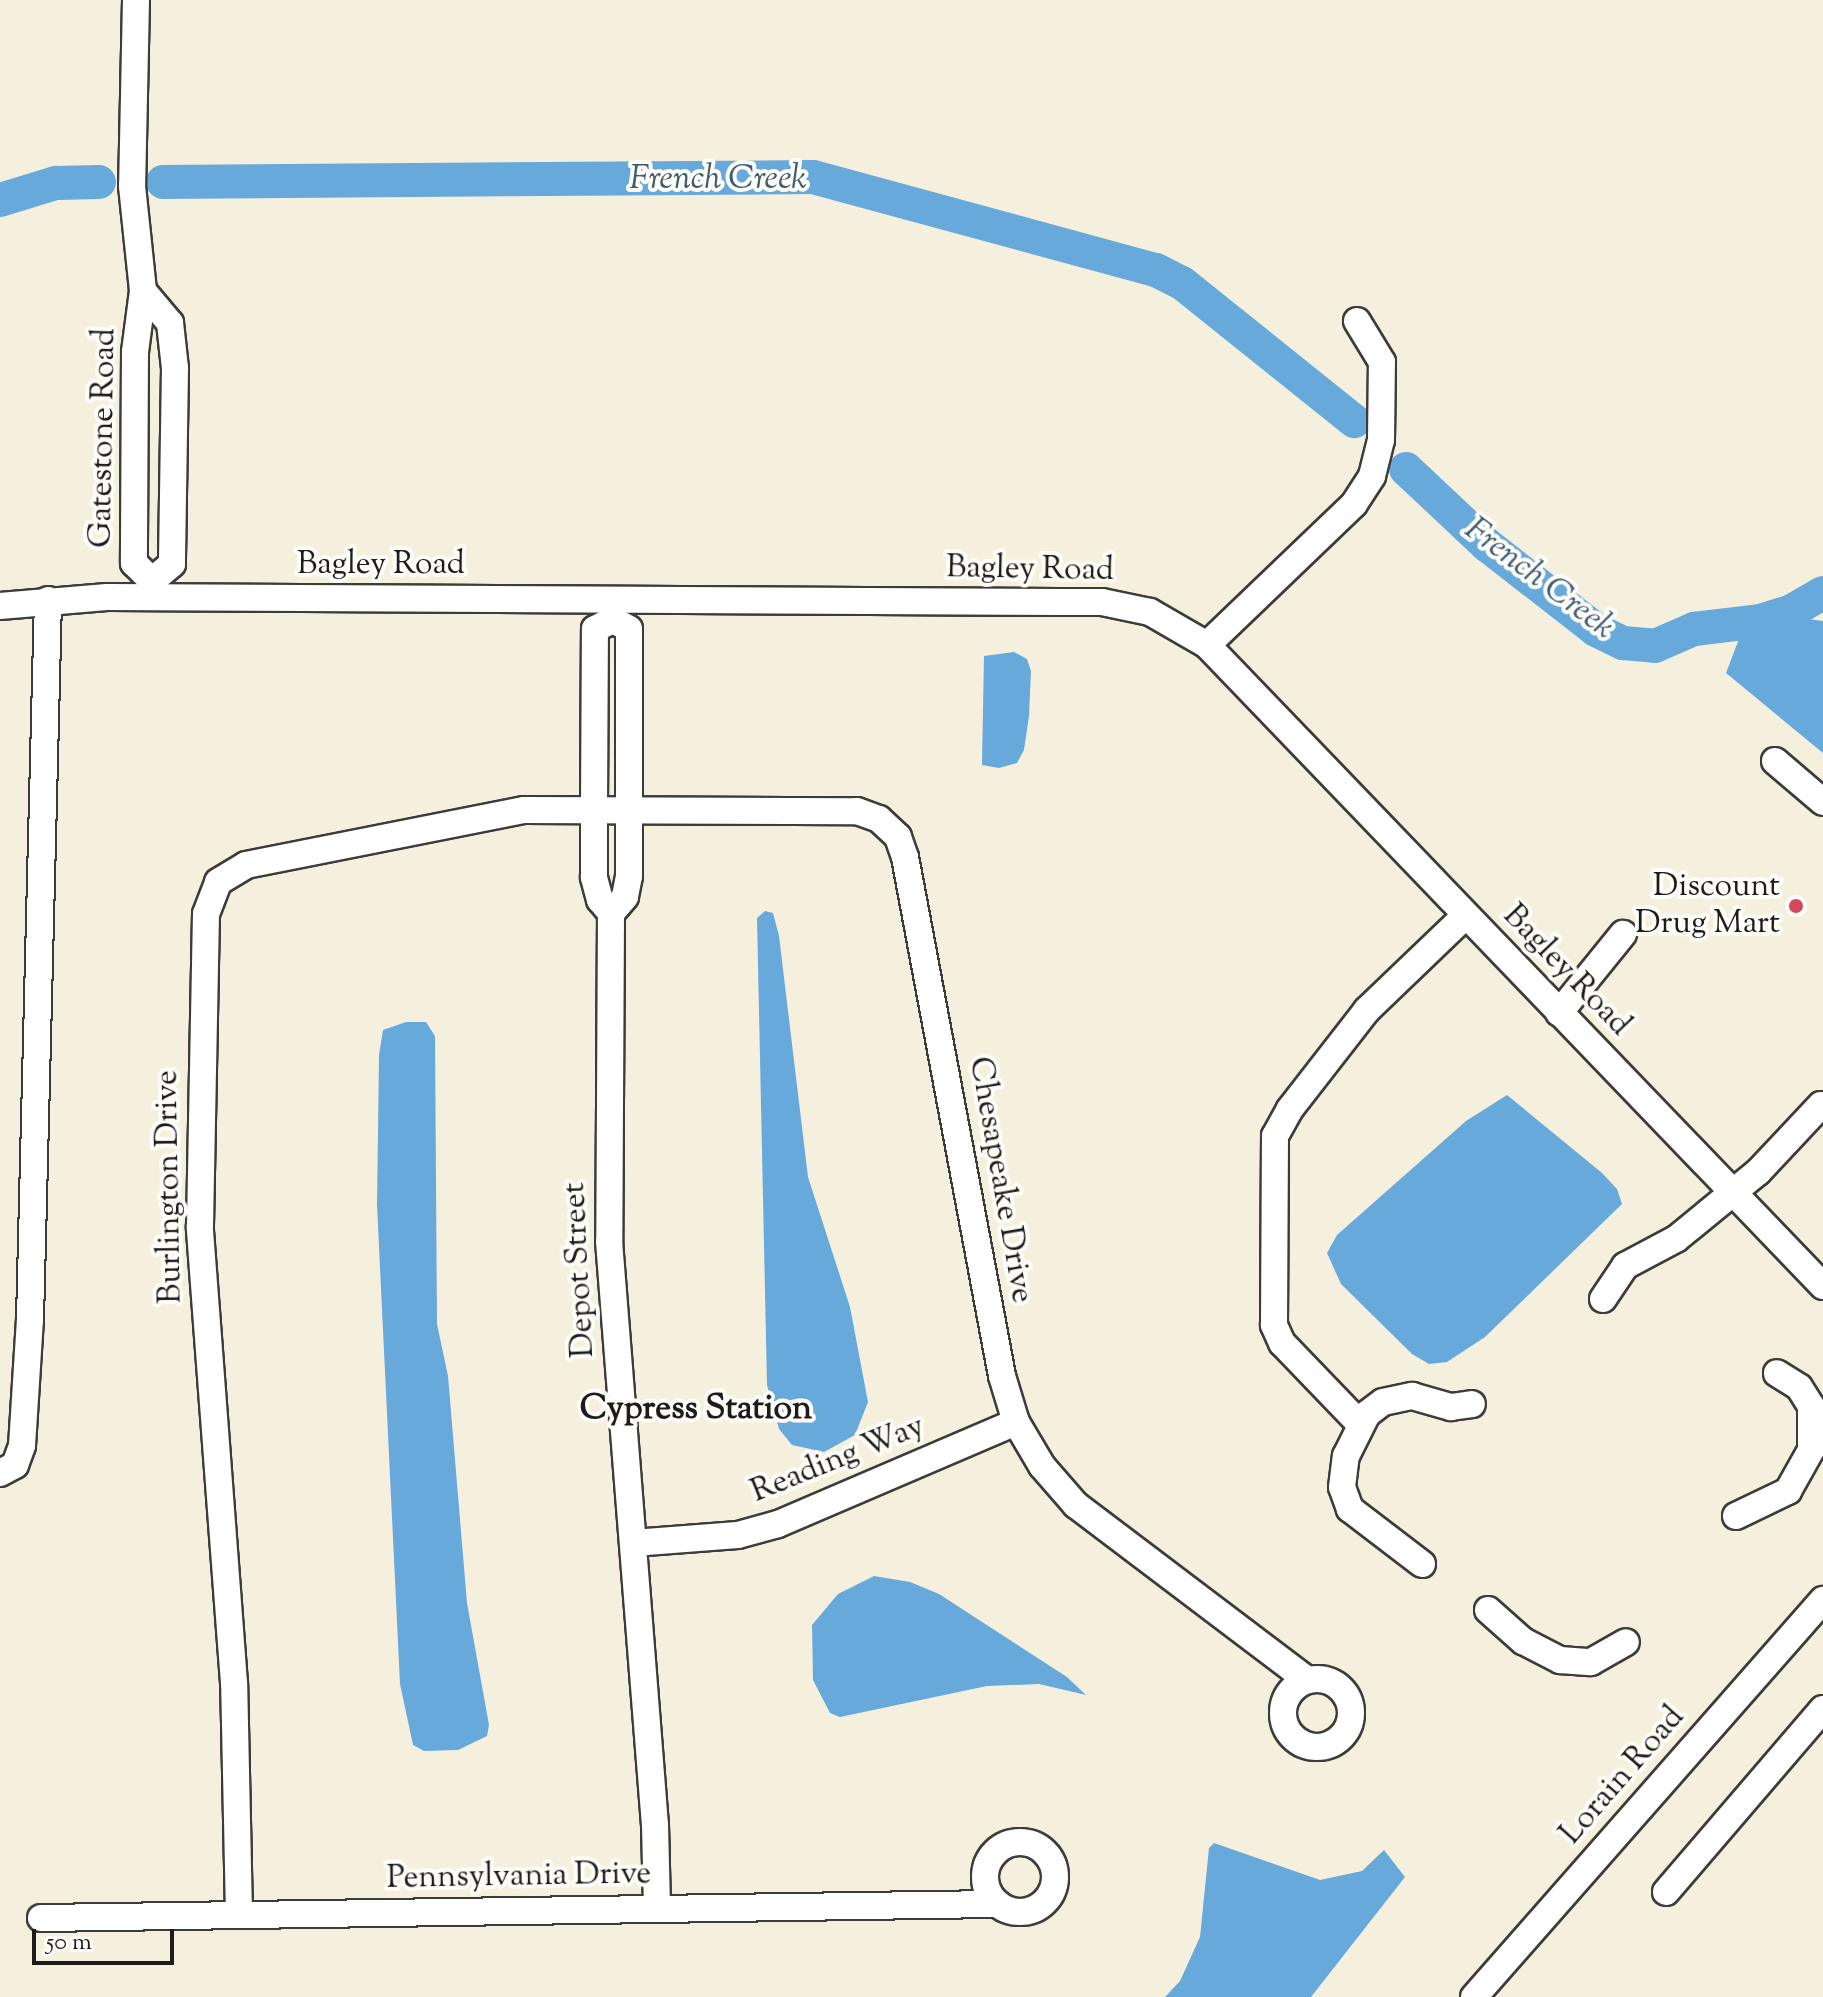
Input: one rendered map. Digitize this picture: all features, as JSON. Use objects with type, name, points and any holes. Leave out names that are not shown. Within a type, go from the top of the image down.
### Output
[{"type":"street","name":"Gatestone Road","points":[[136,0],[132,197],[143,291],[135,352],[134,563],[152,589],[172,564],[175,368],[170,323],[143,291]]},
{"type":"street","points":[[1207,645],[1354,504],[1372,476],[1381,440],[1382,362],[1357,321]]},
{"type":"street","name":"Bagley Road","points":[[0,606],[152,589],[613,610],[1102,602],[1150,612],[1207,645],[1823,1286]]},
{"type":"street","points":[[0,1473],[15,1465],[22,1446],[30,1320],[48,600]]},
{"type":"street","name":"Depot Street","points":[[611,913],[629,885],[629,629],[613,610],[595,629],[595,884],[611,913],[609,1241],[657,1909]]},
{"type":"street","points":[[1775,761],[1823,802]]},
{"type":"street","name":"Burlington Drive","points":[[239,1915],[234,1683],[200,1252],[205,926],[212,893],[228,872],[258,862],[506,813],[629,810]]},
{"type":"street","name":"Chesapeake Drive","points":[[629,810],[857,811],[879,819],[898,837],[1002,1376],[1016,1422],[1042,1466],[1076,1505],[1265,1643],[1307,1680]]},
{"type":"street","points":[[1360,1424],[1282,1343],[1274,1325],[1275,1136],[1290,1109],[1367,1010],[1466,915]]},
{"type":"street","points":[[1559,1013],[1623,934]]},
{"type":"street","points":[[1603,1299],[1625,1266],[1676,1239],[1734,1190],[1821,1105]]},
{"type":"street","points":[[1736,1516],[1788,1491],[1811,1450],[1811,1406],[1799,1387],[1777,1373]]},
{"type":"street","points":[[1422,1564],[1365,1524],[1344,1499],[1343,1466],[1360,1424],[1374,1408],[1402,1397],[1451,1407],[1472,1404]]},
{"type":"street","name":"Reading Way","points":[[633,1543],[738,1535],[778,1524],[1016,1422]]},
{"type":"street","name":"Lorain Road","points":[[1474,1997],[1823,1600]]},
{"type":"street","points":[[1488,1610],[1523,1641],[1560,1660],[1591,1662],[1626,1642]]},
{"type":"street","points":[[1666,1892],[1823,1709]]},
{"type":"street","name":"Pennsylvania Drive","points":[[41,1918],[998,1904]]},
{"type":"water","points":[[1801,618],[1823,621],[1823,753],[1726,673],[1742,631]]},
{"type":"water","points":[[1014,652],[1027,659],[1031,671],[1024,750],[1017,763],[999,768],[982,765],[984,656]]},
{"type":"water","points":[[765,911],[773,913],[779,936],[808,1177],[850,1307],[868,1402],[855,1435],[824,1452],[792,1445],[779,1429],[767,1385],[757,918]]},
{"type":"water","points":[[406,1022],[426,1022],[435,1036],[437,1324],[448,1376],[467,1603],[489,1725],[487,1736],[458,1750],[424,1751],[413,1745],[400,1684],[377,1205],[379,1055],[383,1030]]},
{"type":"water","points":[[1507,1095],[1602,1173],[1617,1189],[1622,1204],[1485,1337],[1447,1362],[1429,1364],[1412,1354],[1341,1284],[1327,1253],[1337,1235],[1466,1121]]},
{"type":"water","points":[[874,1576],[910,1582],[939,1594],[1067,1677],[1086,1695],[1039,1684],[987,1686],[840,1717],[830,1713],[813,1680],[812,1625],[838,1594]]},
{"type":"water","points":[[1214,1843],[1320,1880],[1362,1871],[1384,1850],[1405,1877],[1311,1997],[1165,1997],[1180,1981],[1200,1937],[1209,1848]]},
{"type":"waterway","name":"French Creek","points":[[163,182],[813,177],[1156,270],[1182,283],[1354,421]]},
{"type":"waterway","name":"French Creek","points":[[0,200],[56,183],[99,182]]},
{"type":"waterway","name":"French Creek","points":[[1406,469],[1487,545],[1596,630],[1623,643],[1655,646],[1694,629],[1760,621],[1790,612],[1823,593]]},
{"type":"place","name":"Discount Drug Mart","points":[[1796,906]]},
{"type":"district","name":"Cypress Station","points":[[696,1410]]}]
